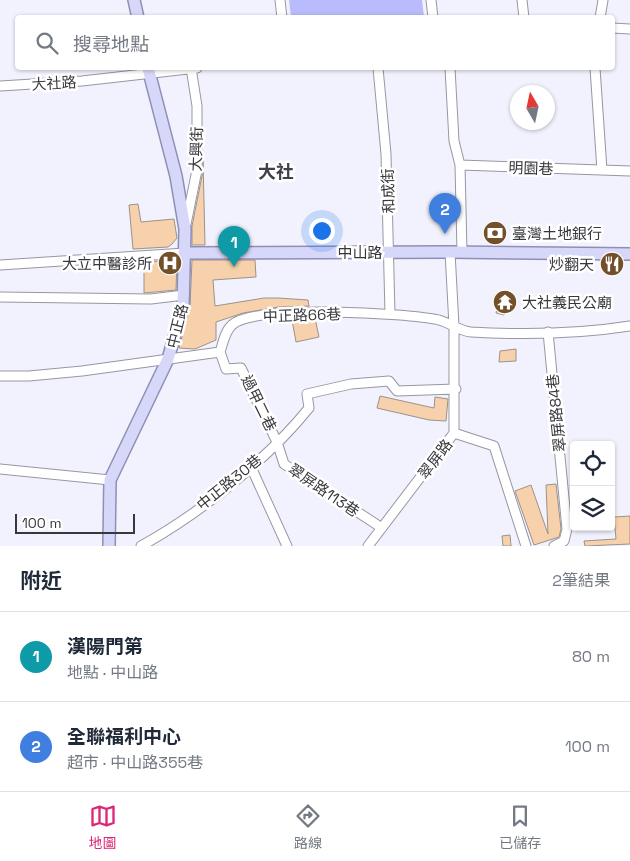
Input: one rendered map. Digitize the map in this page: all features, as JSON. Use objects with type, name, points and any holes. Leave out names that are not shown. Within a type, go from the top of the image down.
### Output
[{"type":"main road","points":[[134,0],[137,15]]},
{"type":"main road","name":"中正路","points":[[109,546],[110,480],[168,359],[184,307],[185,229],[176,176],[149,71]]},
{"type":"main road","name":"中山路","points":[[185,253],[462,252],[630,254]]},
{"type":"street","points":[[280,0],[282,15]]},
{"type":"street","points":[[431,0],[432,15]]},
{"type":"street","points":[[522,0],[524,15]]},
{"type":"street","points":[[600,15],[603,0]]},
{"type":"street","points":[[615,28],[630,29]]},
{"type":"street","name":"大社路","points":[[0,86],[163,70]]},
{"type":"street","name":"大興街","points":[[185,229],[197,170],[197,106],[191,70]]},
{"type":"street","name":"和成街","points":[[378,70],[386,154],[390,252],[390,314]]},
{"type":"street","points":[[450,70],[454,140],[460,165],[462,252]]},
{"type":"street","points":[[595,70],[602,170]]},
{"type":"street","name":"明園巷","points":[[460,165],[630,171]]},
{"type":"street","name":"翠屏路","points":[[368,546],[454,433],[456,389],[450,252]]},
{"type":"street","name":"中山路","points":[[0,265],[185,253]]},
{"type":"street","points":[[0,297],[151,298],[184,296]]},
{"type":"street","name":"中正路66巷","points":[[220,352],[224,339],[233,324],[247,318],[329,312],[390,314],[440,320],[454,326]]},
{"type":"street","points":[[454,326],[468,332],[606,330],[630,326]]},
{"type":"street","name":"翠屏路84巷","points":[[548,332],[567,529],[564,541],[554,546]]},
{"type":"street","points":[[0,376],[29,376],[82,371],[220,352]]},
{"type":"street","name":"過甲二巷","points":[[220,352],[226,370],[241,368],[277,442]]},
{"type":"street","name":"中正路30巷","points":[[141,546],[164,533],[251,467],[309,408],[307,394],[351,384],[389,381],[397,391],[456,389]]},
{"type":"street","points":[[454,433],[494,446],[526,546]]},
{"type":"street","name":"翠屏路113巷","points":[[277,442],[284,464],[382,528]]},
{"type":"street","points":[[251,467],[287,546]]},
{"type":"street","points":[[0,469],[110,480]]},
{"type":"shaded area","points":[[289,0],[422,0],[424,15],[291,15]]},
{"type":"building","points":[[203,160],[205,245],[192,245],[192,226],[203,171]]},
{"type":"building","points":[[138,204],[141,222],[174,219],[177,238],[172,244],[168,247],[133,249],[129,205]]},
{"type":"building","points":[[177,260],[176,290],[144,293],[144,262]]},
{"type":"building","points":[[192,260],[255,260],[256,277],[213,280],[215,306],[264,298],[278,298],[308,300],[309,306],[279,307],[243,313],[216,322],[216,340],[195,349],[179,348],[190,307]]},
{"type":"building","name":"大社義民公廟","points":[[501,293],[513,296],[510,308],[506,307],[504,315],[496,313]]},
{"type":"building","points":[[315,318],[319,337],[296,342],[292,320]]},
{"type":"building","points":[[516,349],[516,361],[499,362],[500,351]]},
{"type":"building","points":[[380,396],[434,408],[435,397],[448,399],[446,421],[429,420],[377,408]]},
{"type":"building","points":[[556,484],[561,529],[559,537],[534,545],[515,491],[531,485],[548,534],[546,485]]},
{"type":"building","points":[[630,516],[630,544],[585,546],[584,541],[616,539],[615,517]]},
{"type":"building","points":[[510,535],[511,546],[503,546],[502,536]]},
{"type":"place","name":"臺灣土地銀行","points":[[495,233]]},
{"type":"place","name":"全聯福利中心","points":[[445,234]]},
{"type":"place","name":"大立中醫診所","points":[[170,263]]},
{"type":"place","name":"炒翻天","points":[[612,264]]},
{"type":"place","name":"漢陽門第","points":[[234,267]]},
{"type":"place","name":"大社義民公廟","points":[[505,302]]},
{"type":"district","name":"大社","points":[[276,171]]}]
